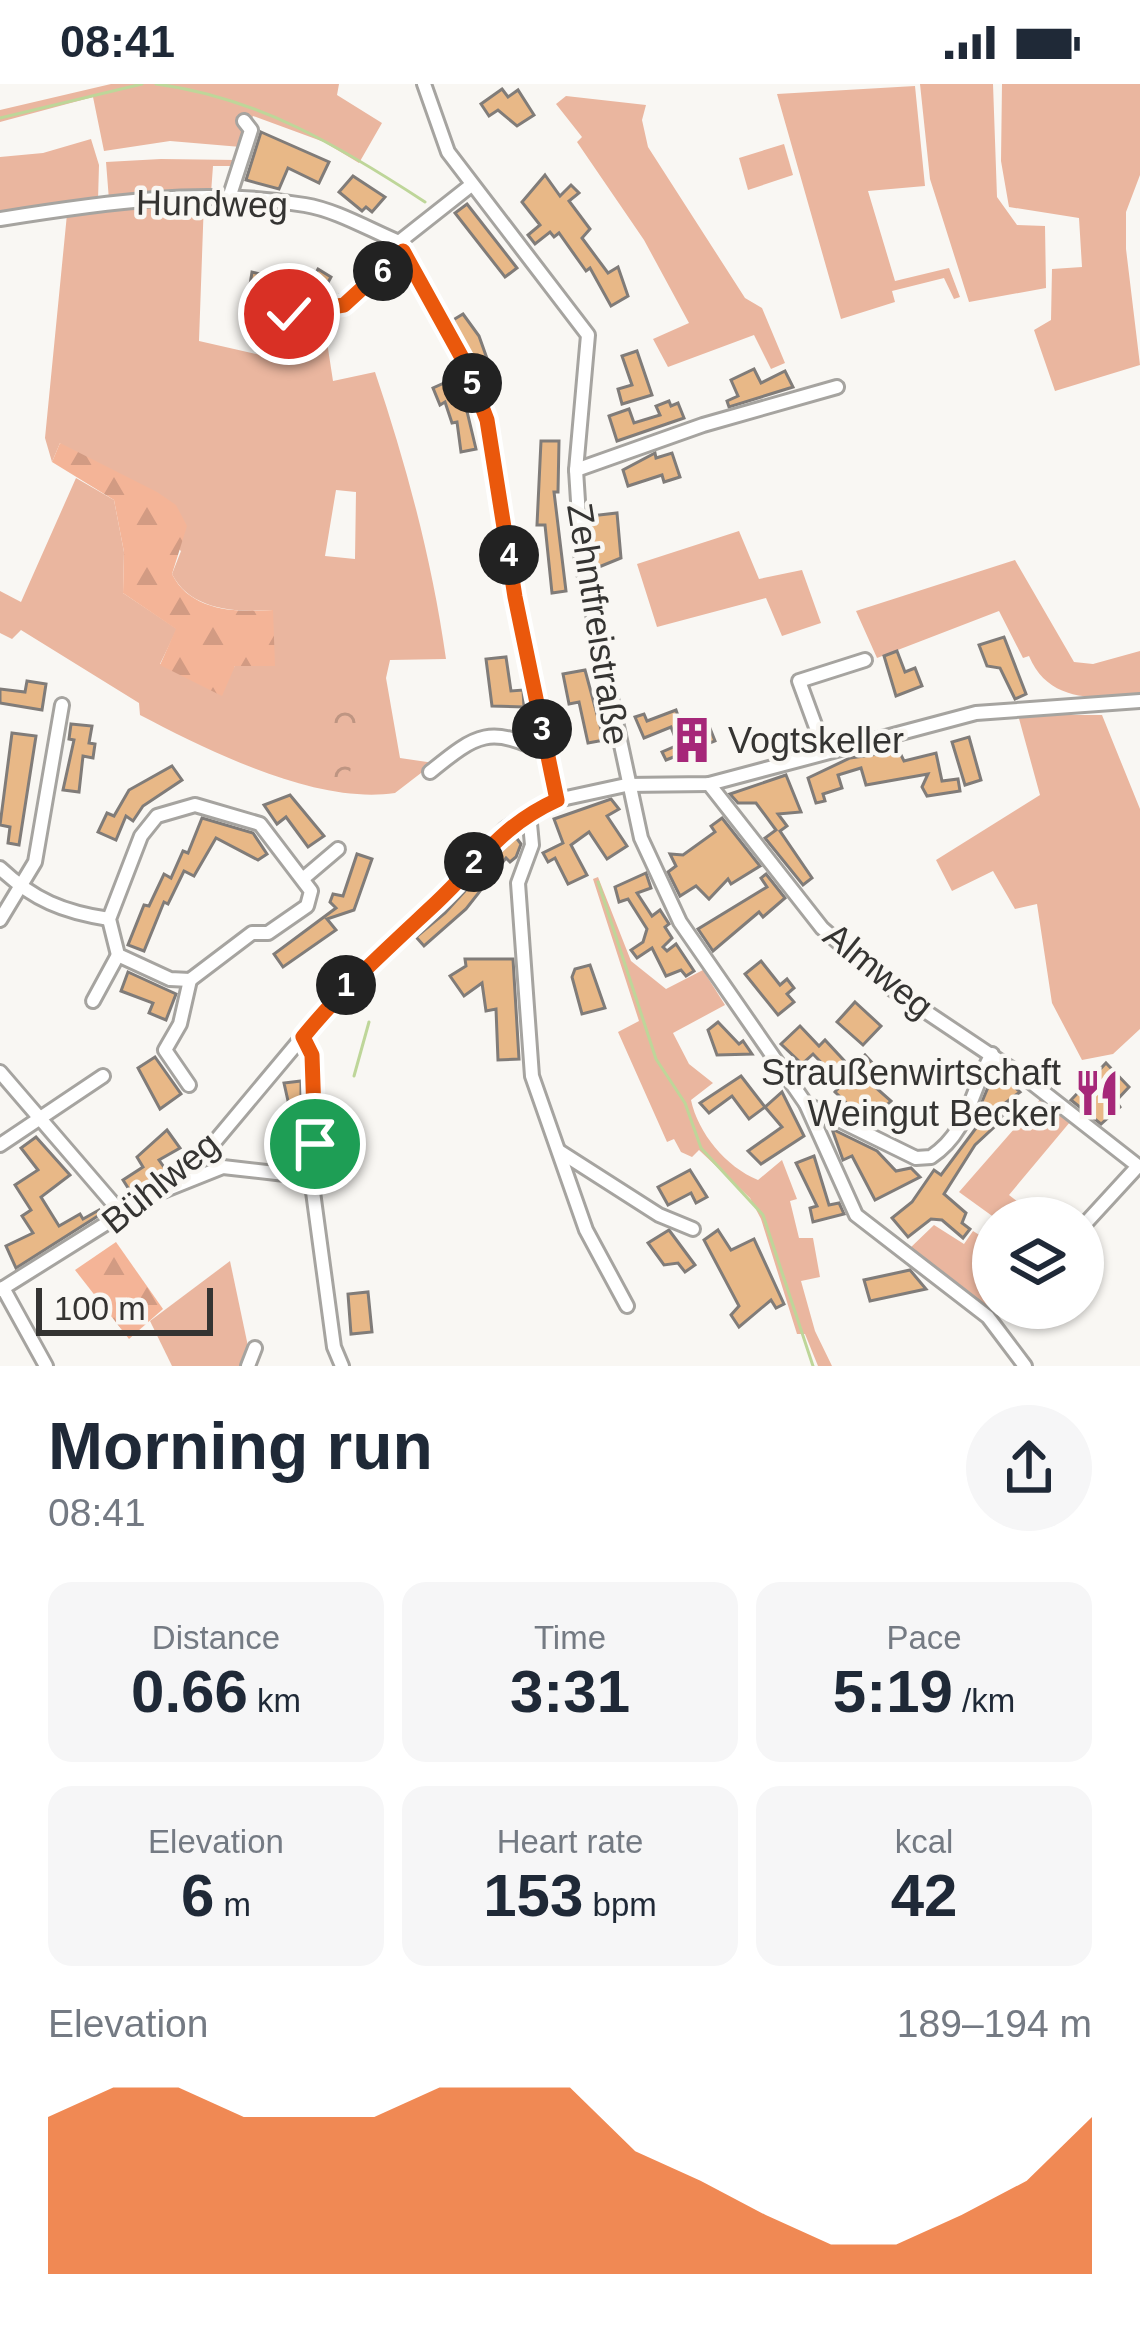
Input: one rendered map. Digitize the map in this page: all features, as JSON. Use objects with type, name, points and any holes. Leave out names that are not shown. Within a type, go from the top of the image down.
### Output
[{"type":"street","name":"Zehntfreistraße","points":[[424,84],[440,136],[470,186],[588,335],[576,470],[582,563],[626,785],[670,904],[806,1104],[856,1215],[972,1298]]},
{"type":"street","points":[[229,198],[251,130],[244,121]]},
{"type":"street","points":[[282,324],[295,311],[320,313],[344,305],[401,246],[470,186]]},
{"type":"street","name":"Hundweg","points":[[0,219],[104,202],[229,198],[309,205],[401,246]]},
{"type":"street","points":[[401,246],[466,365],[487,420],[557,800]]},
{"type":"street","points":[[576,470],[703,424],[837,387]]},
{"type":"street","points":[[825,752],[799,681],[865,660]]},
{"type":"street","name":"Bühlweg","points":[[2,1289],[158,1191],[259,1094],[351,979],[440,900],[505,829],[529,813],[557,800],[626,785],[709,784],[976,713],[1140,701]]},
{"type":"street","points":[[0,920],[23,890],[35,862],[62,705]]},
{"type":"street","points":[[430,772],[481,736],[515,738],[548,754]]},
{"type":"street","name":"Almweg","points":[[709,784],[822,928],[892,989],[992,1054],[1138,1166]]},
{"type":"street","points":[[93,1001],[118,955],[109,919],[141,836],[157,816],[181,807],[233,812],[260,824],[311,891],[307,906],[268,933],[252,933],[190,980],[170,979],[118,955]]},
{"type":"street","points":[[529,813],[532,845],[518,883],[532,1076],[586,1230],[627,1306]]},
{"type":"street","points":[[304,877],[338,849]]},
{"type":"street","points":[[0,868],[23,890],[61,911],[109,919]]},
{"type":"street","points":[[189,1085],[165,1050],[186,1007],[190,980]]},
{"type":"street","points":[[303,1037],[312,1055],[311,1177],[334,1347],[342,1366]]},
{"type":"street","points":[[806,1104],[916,1157],[931,1157],[971,1114],[975,1082],[992,1054]]},
{"type":"street","points":[[0,1072],[123,1215]]},
{"type":"street","points":[[0,1145],[103,1076]]},
{"type":"street","points":[[558,1150],[659,1215],[693,1229]]},
{"type":"street","points":[[1104,1203],[1138,1166]]},
{"type":"street","points":[[158,1191],[224,1167],[311,1177]]},
{"type":"street","points":[[2,1289],[46,1366]]},
{"type":"street","name":"Zehntfreistraße","points":[[1003,1329],[1025,1366]]},
{"type":"street","points":[[248,1366],[255,1348]]},
{"type":"green space","points":[[111,84],[339,84],[337,95],[382,123],[359,163],[324,142],[253,116],[241,147],[170,141],[104,151],[93,97],[0,122],[0,110]]},
{"type":"green space","points":[[920,84],[993,84],[997,197],[1017,225],[1045,226],[1046,288],[969,302],[930,179]]},
{"type":"green space","points":[[1002,84],[1140,84],[1140,175],[1126,212],[1126,249],[1140,365],[1055,391],[1034,330],[1051,320],[1052,269],[1082,267],[1079,218],[1009,207],[1001,161]]},
{"type":"green space","points":[[915,86],[925,186],[868,191],[895,281],[949,268],[960,297],[954,299],[944,278],[892,291],[895,302],[841,319],[777,94]]},
{"type":"green space","points":[[566,96],[646,105],[642,120],[648,147],[745,298],[762,308],[785,363],[771,369],[754,335],[668,367],[653,339],[689,323],[644,240],[577,142],[582,137],[556,104]]},
{"type":"green space","points":[[91,139],[99,165],[98,200],[0,215],[0,157],[43,153]]},
{"type":"green space","points":[[784,144],[793,175],[748,190],[739,158]]},
{"type":"green space","points":[[237,160],[235,166],[213,166],[211,193],[109,200],[106,162]]},
{"type":"green space","points":[[204,200],[199,341],[282,360],[288,316],[323,316],[333,381],[375,372],[417,514],[446,659],[390,660],[386,678],[400,758],[434,763],[395,793],[332,791],[230,759],[140,715],[139,703],[21,630],[12,639],[0,633],[0,591],[21,602],[76,478],[114,500],[124,552],[123,593],[177,629],[160,664],[230,673],[235,666],[257,664],[273,610],[215,607],[190,595],[172,574],[181,551],[60,443],[52,462],[45,438],[67,214]],"holes":[[[336,490],[356,492],[355,559],[325,556]]]},
{"type":"green space","points":[[60,443],[176,505],[187,526],[172,574],[190,596],[215,607],[273,610],[275,666],[235,666],[222,696],[160,665],[176,629],[123,593],[124,552],[114,500],[52,462]]},
{"type":"green space","points":[[739,531],[759,579],[802,570],[821,623],[782,636],[766,598],[657,627],[637,564]]},
{"type":"green space","points":[[1015,560],[1074,662],[1093,664],[1140,651],[1140,697],[1076,695],[1049,683],[1029,656],[1023,658],[999,611],[877,658],[856,611]]},
{"type":"green space","points":[[336,674],[363,677],[348,788],[323,784]]},
{"type":"green space","points":[[1018,715],[1102,715],[1140,809],[1140,1029],[1113,1054],[1082,1060],[1052,1003],[1037,904],[1015,909],[993,871],[952,891],[936,860],[1040,795]]},
{"type":"green space","points":[[598,877],[631,961],[666,989],[703,970],[725,1005],[673,1033],[689,1064],[713,1083],[691,1100],[715,1148],[735,1167],[758,1180],[782,1160],[797,1199],[790,1201],[799,1238],[813,1238],[820,1277],[801,1281],[815,1331],[832,1366],[818,1366],[805,1334],[797,1334],[750,1198],[699,1150],[692,1157],[681,1152],[674,1139],[667,1142],[618,1032],[639,1021],[593,879]]},
{"type":"green space","points":[[1043,1096],[1070,1122],[1012,1197],[972,1197],[972,1201],[959,1192]]},
{"type":"green space","points":[[934,1225],[964,1244],[972,1232],[972,1299],[908,1250]]},
{"type":"green space","points":[[116,1242],[163,1309],[129,1339],[75,1270]]},
{"type":"green space","points":[[230,1261],[249,1351],[243,1366],[172,1366],[150,1321]]},
{"type":"building","points":[[502,89],[508,97],[518,90],[534,115],[517,126],[498,110],[489,116],[481,104]]},
{"type":"building","points":[[261,132],[329,162],[319,183],[288,168],[279,189],[246,180]]},
{"type":"building","points":[[545,175],[560,196],[571,185],[579,193],[569,201],[590,229],[582,238],[608,273],[618,267],[628,296],[611,306],[590,268],[586,271],[559,233],[554,237],[550,232],[535,244],[528,235],[540,225],[522,202]]},
{"type":"building","points":[[353,176],[385,197],[372,212],[366,207],[362,211],[339,192]]},
{"type":"building","points":[[467,204],[517,268],[505,277],[455,213]]},
{"type":"building","points":[[318,269],[331,277],[319,299],[249,291],[252,272],[309,286]]},
{"type":"building","points":[[463,314],[479,336],[496,384],[486,388],[453,320]]},
{"type":"building","points":[[637,351],[652,395],[622,404],[618,389],[632,385],[622,356]]},
{"type":"building","points":[[754,369],[761,383],[785,371],[793,387],[729,407],[727,401],[738,396],[731,380]]},
{"type":"building","points":[[451,380],[465,403],[476,449],[461,452],[457,422],[452,423],[445,402],[440,405],[433,388]]},
{"type":"building","points":[[669,401],[671,406],[678,403],[684,418],[617,441],[609,416],[629,409],[634,423],[660,415],[656,406]]},
{"type":"building","points":[[541,441],[559,441],[558,492],[554,492],[566,591],[552,593],[545,525],[537,525]]},
{"type":"building","points":[[655,453],[656,458],[672,453],[680,477],[664,482],[662,475],[628,486],[623,470]]},
{"type":"building","points":[[617,513],[621,558],[594,569],[590,516]]},
{"type":"building","points":[[1004,637],[1026,694],[1015,699],[1000,668],[987,666],[979,645]]},
{"type":"building","points":[[897,651],[905,672],[915,668],[922,686],[896,696],[884,656]]},
{"type":"building","points":[[506,657],[511,691],[523,690],[524,707],[492,706],[486,659]]},
{"type":"building","points":[[585,670],[604,740],[588,743],[579,702],[569,704],[563,674]]},
{"type":"building","points":[[27,681],[46,684],[42,710],[0,703],[0,689],[25,692]]},
{"type":"building","points":[[676,710],[683,730],[707,721],[715,741],[666,760],[662,752],[678,745],[671,727],[644,738],[635,717],[644,714],[647,721]]},
{"type":"building","points":[[71,724],[92,726],[89,743],[95,744],[93,758],[83,756],[79,792],[63,790],[74,740],[69,739]]},
{"type":"building","points":[[12,733],[36,736],[19,845],[8,843],[10,827],[0,825]]},
{"type":"building","points":[[969,737],[981,780],[965,785],[952,742]]},
{"type":"building","points":[[899,751],[904,761],[936,753],[942,781],[958,779],[960,791],[927,796],[922,787],[928,774],[866,785],[861,768],[838,775],[842,788],[823,794],[825,801],[816,803],[808,778],[850,758]]},
{"type":"building","points":[[172,766],[182,780],[143,806],[133,821],[126,816],[116,840],[98,832],[107,813],[114,816],[129,790]]},
{"type":"building","points":[[786,775],[801,812],[778,814],[787,826],[780,831],[812,878],[803,885],[765,838],[776,830],[756,803],[738,803],[730,794]]},
{"type":"building","points":[[290,795],[324,836],[308,847],[286,817],[277,824],[264,805]]},
{"type":"building","points":[[611,799],[619,809],[607,816],[627,846],[607,859],[589,832],[571,845],[587,875],[568,884],[555,858],[548,862],[543,853],[563,843],[554,819]]},
{"type":"building","points":[[202,818],[253,833],[267,854],[258,860],[216,838],[194,876],[184,871],[168,904],[164,902],[144,951],[128,945],[144,905],[149,906],[164,874],[171,878],[183,851],[188,853]]},
{"type":"building","points":[[722,818],[760,866],[731,884],[728,879],[709,899],[696,886],[680,896],[668,872],[676,866],[670,854],[683,855],[715,832],[711,826]]},
{"type":"building","points":[[515,836],[521,844],[516,857],[510,862],[506,858],[466,909],[424,946],[416,937],[445,913]]},
{"type":"building","points":[[357,854],[372,859],[354,910],[327,919],[336,930],[283,967],[274,954],[336,908],[330,902],[333,894],[343,896]]},
{"type":"building","points":[[646,873],[651,888],[637,893],[652,916],[660,910],[669,924],[665,927],[672,938],[663,947],[667,951],[676,944],[694,971],[686,976],[681,970],[666,976],[652,948],[637,958],[631,950],[643,942],[647,929],[628,899],[619,902],[615,887]]},
{"type":"building","points":[[766,874],[785,898],[763,917],[759,912],[713,951],[698,929],[767,887],[761,878]]},
{"type":"building","points":[[465,959],[513,959],[519,1059],[498,1060],[496,1009],[486,1011],[482,983],[464,996],[450,976],[466,966]]},
{"type":"building","points":[[761,961],[780,985],[787,979],[794,988],[787,994],[794,1002],[778,1015],[745,974]]},
{"type":"building","points":[[590,965],[605,1008],[582,1014],[572,977],[575,969]]},
{"type":"building","points":[[128,972],[176,994],[166,1020],[149,1013],[153,1003],[121,991]]},
{"type":"building","points":[[855,1002],[881,1026],[863,1045],[837,1022]]},
{"type":"building","points":[[718,1022],[752,1054],[717,1055],[708,1030]]},
{"type":"building","points":[[800,1026],[819,1046],[825,1040],[852,1069],[865,1055],[877,1068],[866,1079],[891,1101],[868,1122],[860,1116],[835,1092],[842,1084],[813,1054],[802,1064],[781,1044]]},
{"type":"building","points":[[155,1057],[181,1094],[160,1109],[138,1068]]},
{"type":"building","points":[[1106,1063],[1129,1087],[1116,1101],[1120,1107],[1101,1124],[1071,1100]]},
{"type":"building","points":[[741,1076],[765,1107],[749,1119],[732,1096],[709,1113],[700,1103]]},
{"type":"building","points":[[1004,1077],[1020,1092],[996,1110],[1004,1118],[975,1145],[944,1194],[966,1213],[962,1223],[970,1229],[963,1238],[942,1220],[931,1219],[908,1237],[892,1218],[912,1202],[934,1170],[941,1175],[988,1112],[981,1104],[989,1085]]},
{"type":"building","points":[[301,1081],[301,1140],[290,1143],[285,1126],[293,1123],[284,1083]]},
{"type":"building","points":[[782,1092],[804,1136],[761,1164],[748,1151],[782,1127],[765,1107]]},
{"type":"building","points":[[832,1129],[877,1151],[896,1171],[911,1168],[920,1177],[875,1200],[852,1156],[843,1160]]},
{"type":"building","points":[[167,1130],[180,1148],[159,1160],[166,1170],[132,1194],[123,1180],[143,1167],[137,1157]]},
{"type":"building","points":[[36,1137],[70,1175],[41,1197],[59,1226],[80,1214],[83,1219],[99,1210],[101,1214],[16,1268],[6,1246],[33,1233],[22,1216],[31,1210],[15,1185],[38,1170],[21,1148]]},
{"type":"building","points":[[814,1156],[829,1205],[839,1203],[844,1214],[813,1222],[810,1208],[817,1206],[796,1163]]},
{"type":"building","points":[[690,1170],[707,1197],[696,1203],[691,1193],[668,1205],[658,1187]]},
{"type":"building","points":[[669,1230],[695,1265],[685,1272],[678,1263],[664,1265],[648,1243]]},
{"type":"building","points":[[718,1230],[731,1250],[754,1239],[784,1304],[776,1308],[771,1300],[739,1327],[731,1315],[739,1306],[704,1240]]},
{"type":"building","points":[[910,1270],[926,1289],[870,1301],[864,1280]]},
{"type":"building","points":[[368,1292],[372,1332],[351,1334],[348,1294]]},
{"type":"waterway","points":[[0,118],[142,84]]},
{"type":"waterway","points":[[156,84],[229,100],[297,127],[425,202]]},
{"type":"waterway","points":[[598,882],[656,1059],[685,1103],[701,1148],[763,1215],[813,1366]]},
{"type":"waterway","points":[[354,1076],[369,1022]]},
{"type":"place","name":"Vogtskeller","points":[[692,740]]},
{"type":"place","name":"Straußenwirtschaft Weingut Becker","points":[[1097,1093]]},
{"type":"route","points":[[289,314],[320,313],[344,305],[403,251],[466,365],[487,420],[515,597],[557,800],[505,829],[440,900],[351,979],[303,1037],[312,1055],[315,1144]]}]
